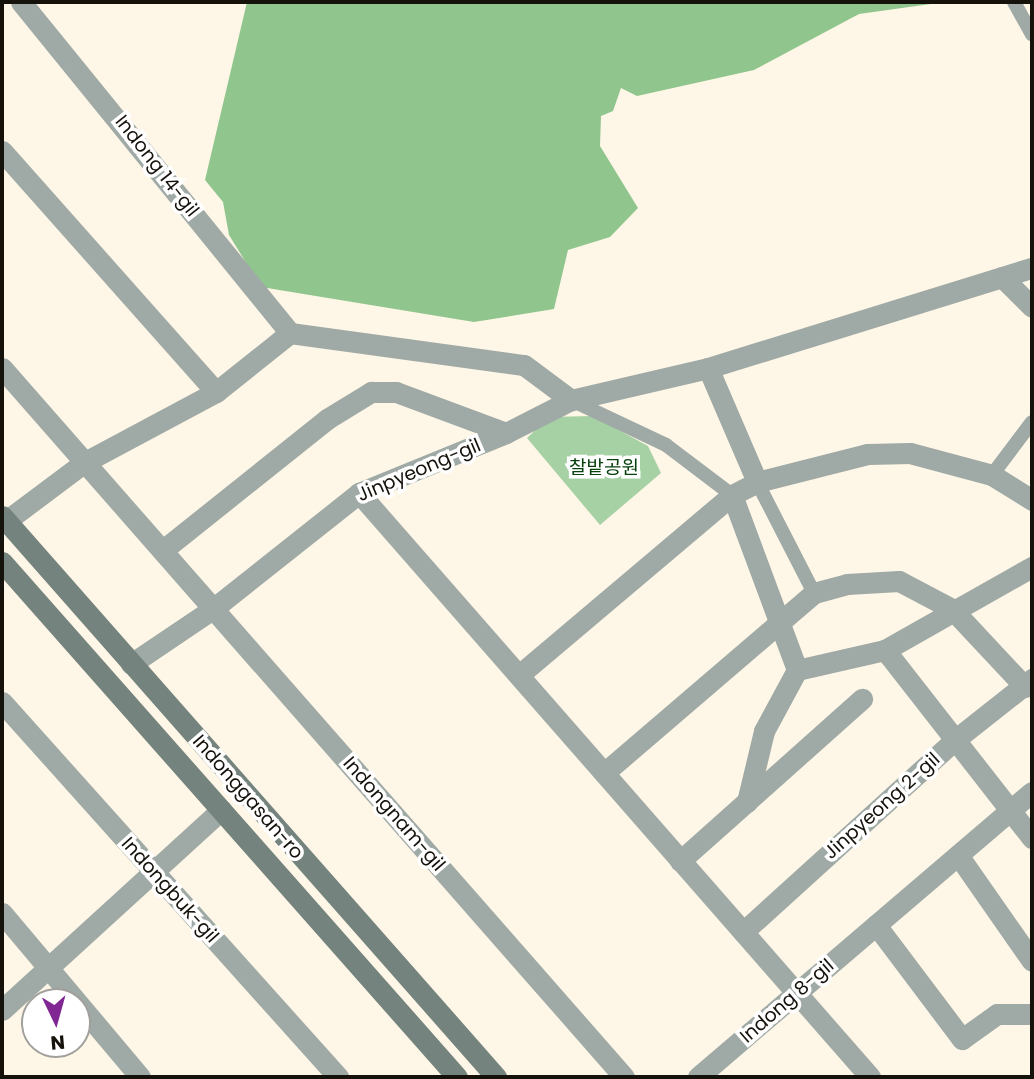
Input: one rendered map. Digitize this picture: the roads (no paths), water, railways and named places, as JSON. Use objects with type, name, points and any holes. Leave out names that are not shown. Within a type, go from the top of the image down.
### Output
[{"type":"main road","name":"Indonggasan-ro","points":[[4,518],[267,820],[496,1077]]},
{"type":"main road","name":"Indonggasan-ro","points":[[2,562],[457,1077]]},
{"type":"street","name":"Indong 14-gil","points":[[21,2],[289,333]]},
{"type":"street","points":[[2,151],[216,392]]},
{"type":"street","name":"Jinpyeong-gil","points":[[131,664],[214,608],[359,493],[506,433],[571,400],[708,368],[1032,268]]},
{"type":"street","points":[[1002,277],[1032,307]]},
{"type":"street","points":[[4,518],[85,462],[216,392],[289,333],[524,365],[571,400]]},
{"type":"street","name":"Indongnam-gil","points":[[2,368],[624,1077]]},
{"type":"street","points":[[708,368],[757,482]]},
{"type":"street","points":[[163,550],[327,419],[371,392],[396,391],[506,433]]},
{"type":"street","points":[[519,675],[732,495],[757,482],[868,454],[910,453],[992,475],[1032,500]]},
{"type":"street","points":[[359,493],[870,1077]]},
{"type":"street","points":[[732,495],[797,670],[764,731],[747,802]]},
{"type":"street","points":[[797,670],[885,650],[952,609],[1032,567]]},
{"type":"street","name":"Jinpyeong 2-gil","points":[[604,773],[814,593],[848,584],[899,581],[952,609],[1029,682],[956,739],[743,932]]},
{"type":"street","points":[[885,650],[1013,808],[1032,838]]},
{"type":"street","points":[[680,861],[862,699]]},
{"type":"street","name":"Indongbuk-gil","points":[[2,702],[338,1077]]},
{"type":"street","name":"Indong 8-gil","points":[[698,1077],[1032,792]]},
{"type":"street","points":[[2,1010],[221,810]]},
{"type":"street","points":[[958,855],[1032,961]]},
{"type":"street","points":[[2,913],[140,1077]]},
{"type":"street","points":[[876,925],[962,1039],[998,1014],[1032,1014]]},
{"type":"lane","points":[[1014,2],[1032,34]]},
{"type":"lane","points":[[571,400],[666,445],[732,495]]},
{"type":"lane","points":[[992,475],[1032,422]]},
{"type":"lane","points":[[757,482],[814,593]]},
{"type":"park label","name":"찰밭공원","points":[[604,468]]}]
